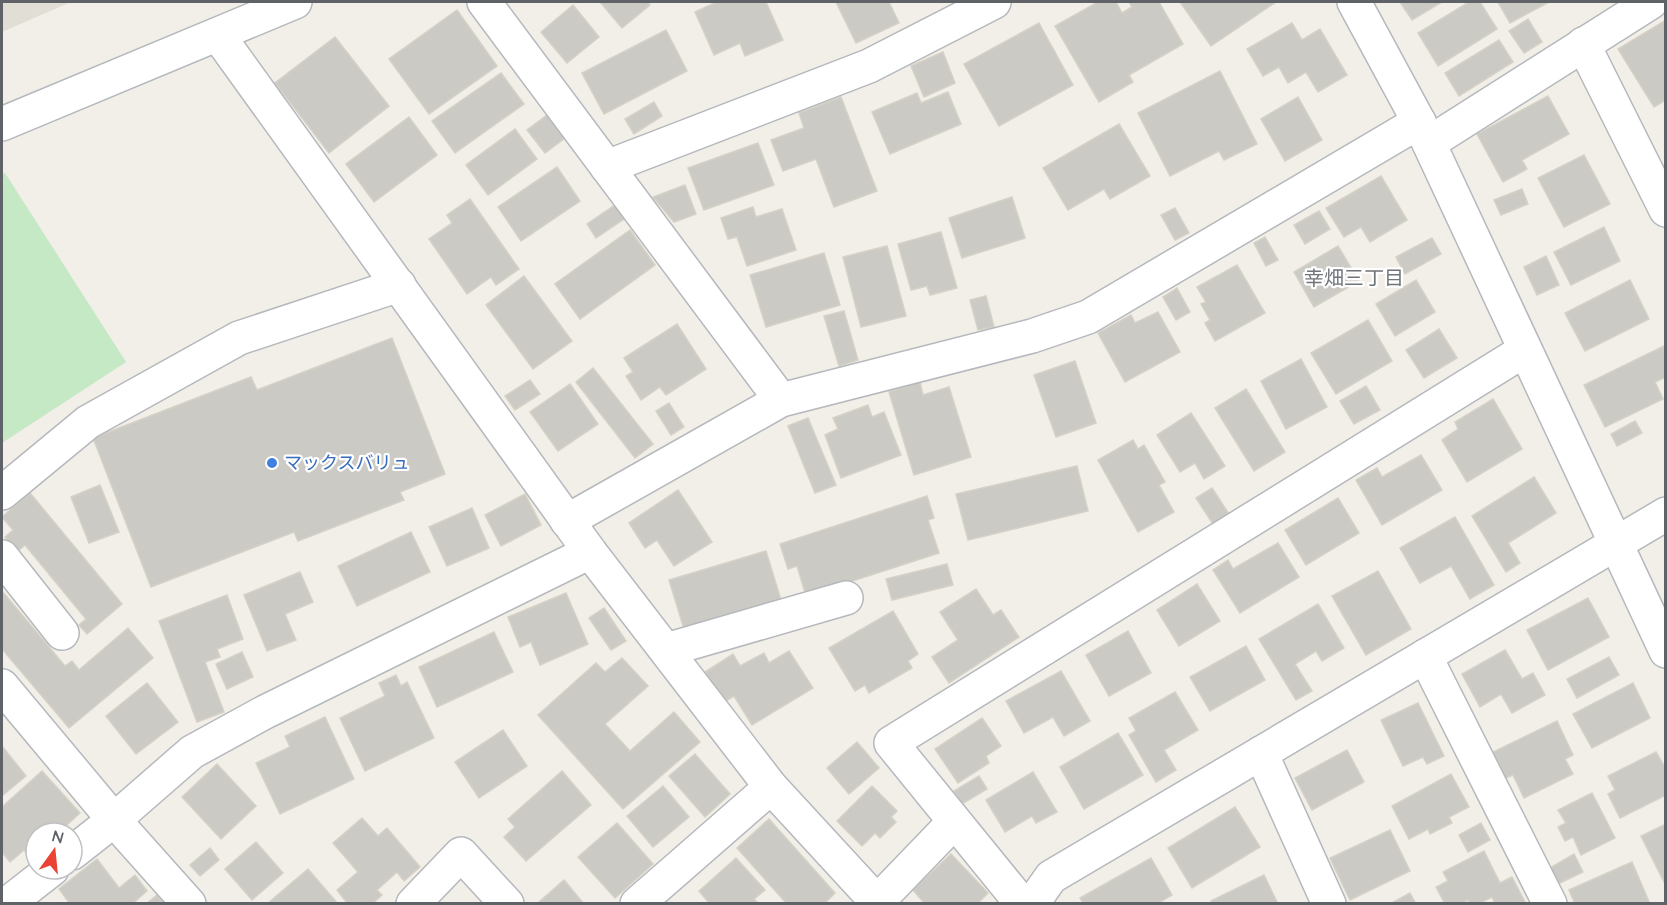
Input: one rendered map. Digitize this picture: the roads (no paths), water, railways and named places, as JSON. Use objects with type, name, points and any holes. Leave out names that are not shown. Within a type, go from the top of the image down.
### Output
[{"type":"street","points":[[2,124],[295,2]]},
{"type":"street","points":[[484,2],[780,400]]},
{"type":"street","points":[[607,167],[869,66],[994,2]]},
{"type":"street","points":[[1354,2],[1424,133],[1665,651]]},
{"type":"street","points":[[567,521],[780,400],[1032,336],[1088,316],[1583,44],[1615,11],[1651,2]]},
{"type":"street","points":[[218,35],[590,552],[771,787],[877,902],[954,822]]},
{"type":"street","points":[[1583,44],[1665,210]]},
{"type":"street","points":[[2,493],[88,422],[239,338],[399,285]]},
{"type":"street","points":[[1022,903],[891,743],[1524,350]]},
{"type":"street","points":[[1032,903],[1051,877],[1665,514]]},
{"type":"street","points":[[84,844],[192,752],[265,712],[590,552]]},
{"type":"street","points":[[2,557],[62,633]]},
{"type":"street","points":[[666,650],[846,598]]},
{"type":"street","points":[[1425,656],[1550,903]]},
{"type":"street","points":[[2,686],[114,820],[189,903]]},
{"type":"street","points":[[1261,753],[1329,903]]},
{"type":"street","points":[[638,903],[771,787]]},
{"type":"street","points":[[413,903],[461,854],[507,903]]},
{"type":"street","points":[[8,903],[36,881]]},
{"type":"place","name":"マックスバリュ","points":[[272,463]]},
{"type":"district","name":"幸畑三丁目","points":[[1354,278]]}]
